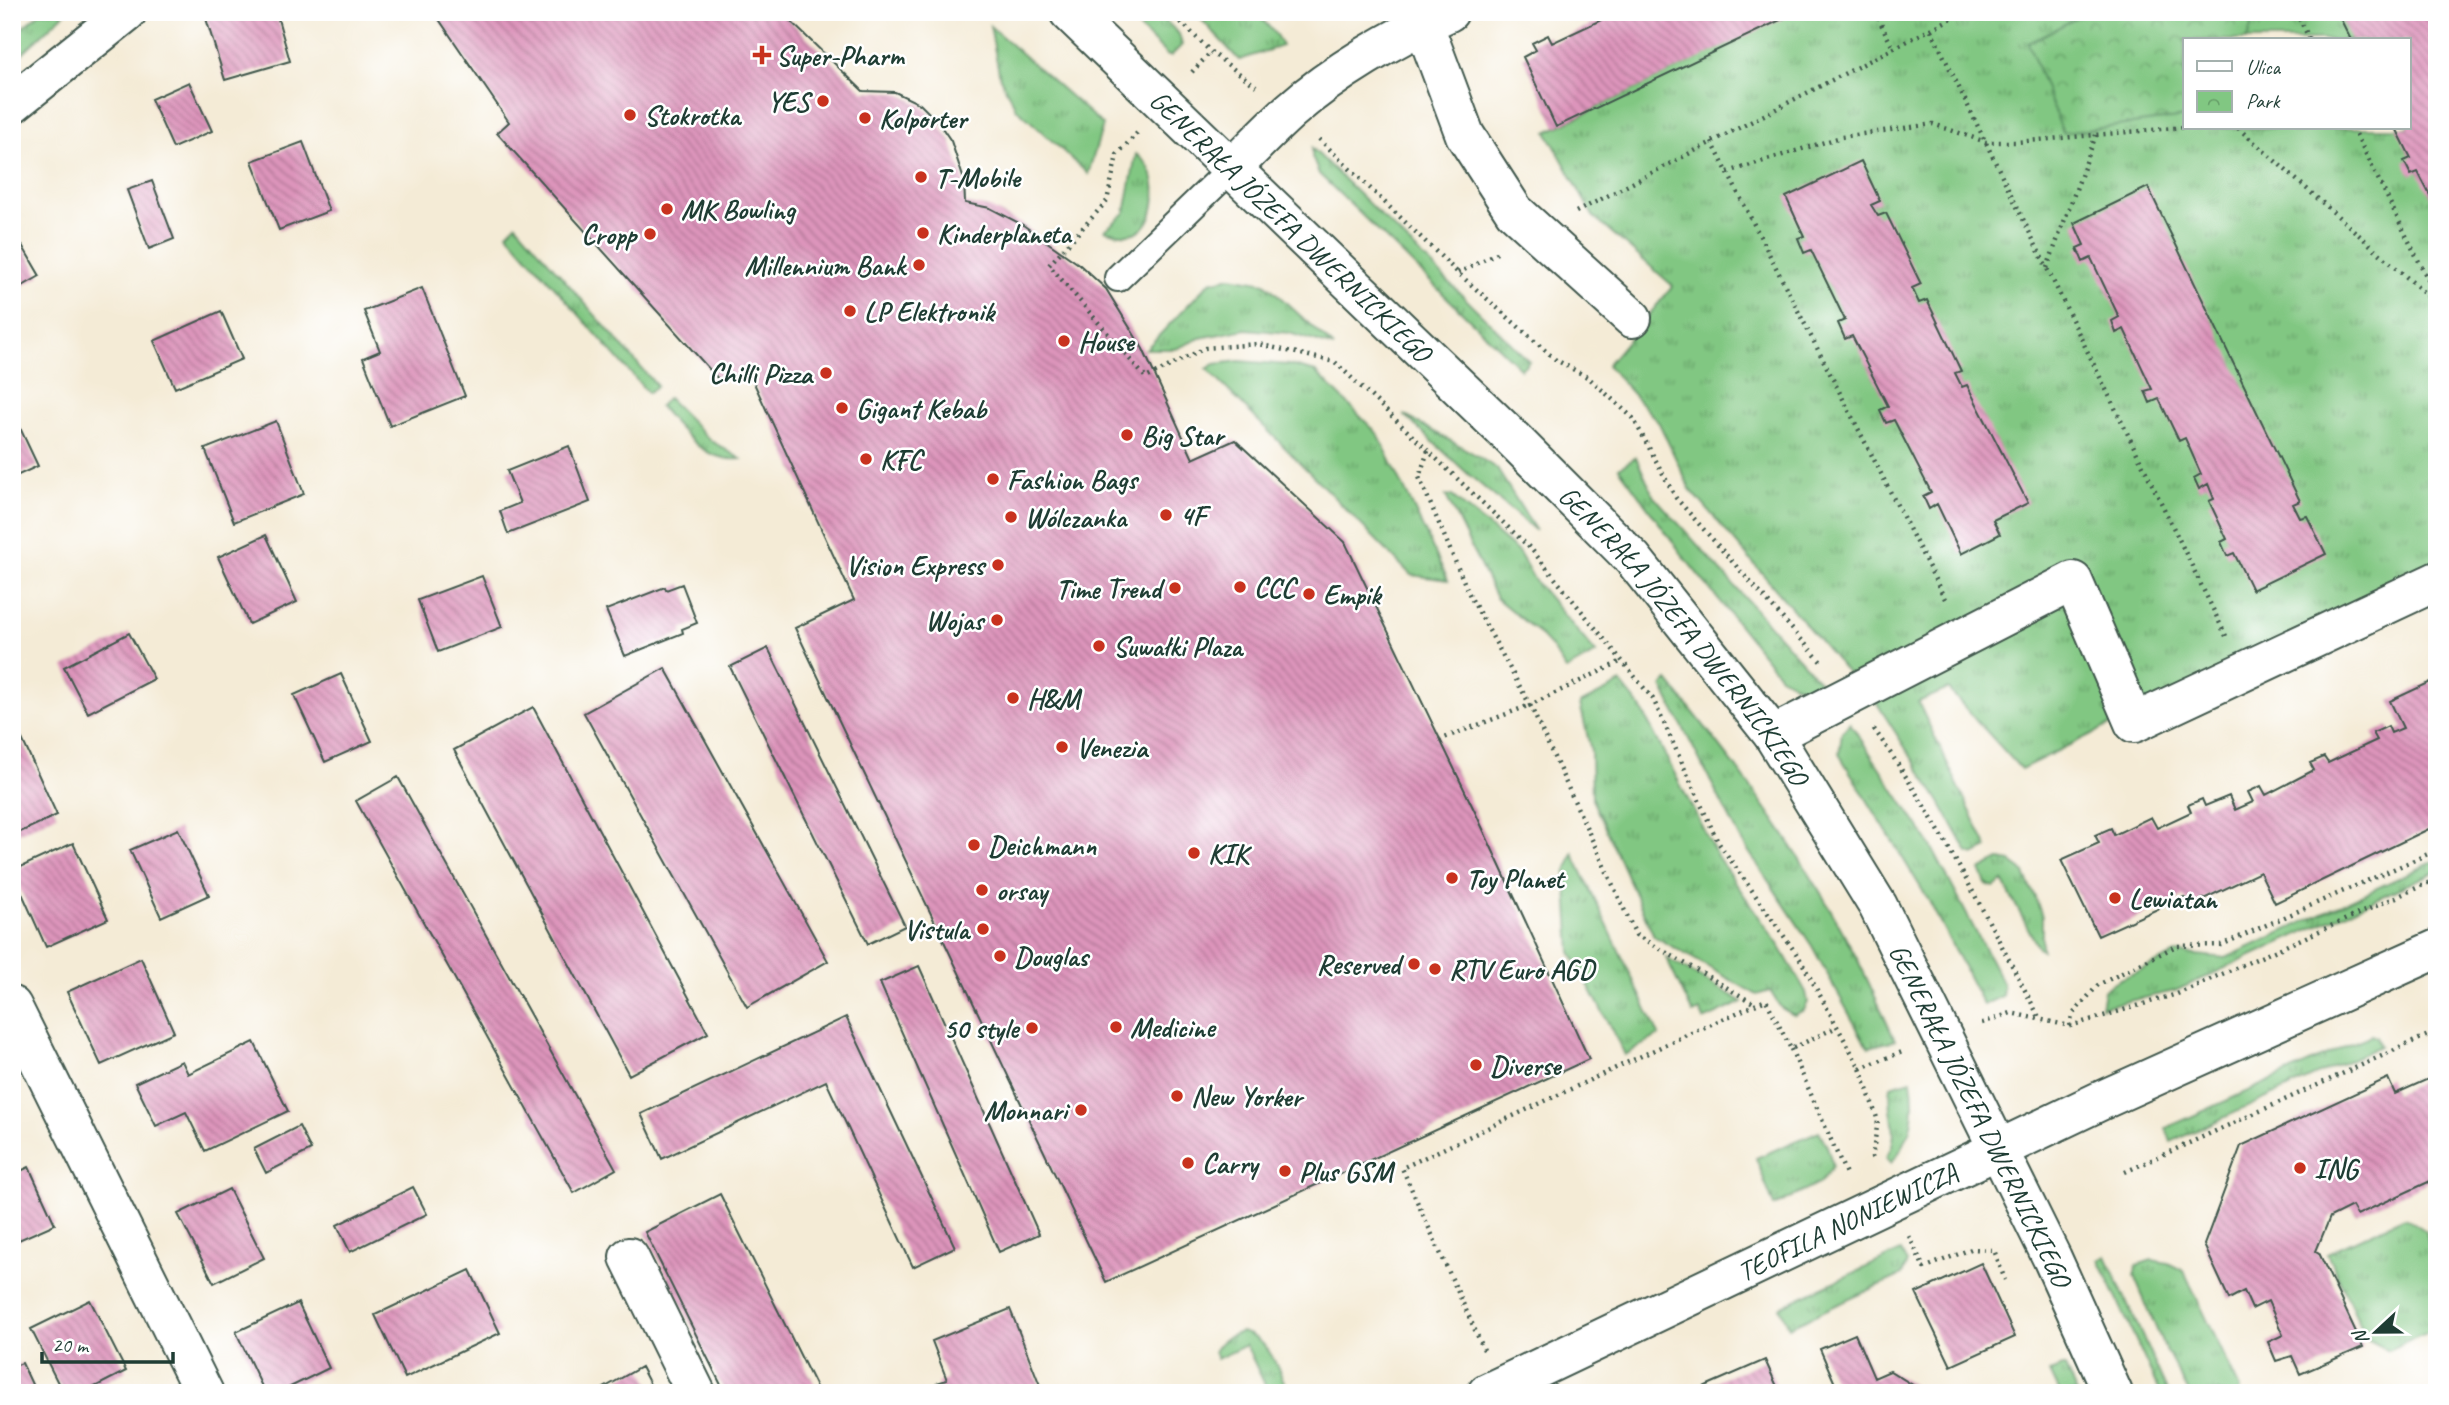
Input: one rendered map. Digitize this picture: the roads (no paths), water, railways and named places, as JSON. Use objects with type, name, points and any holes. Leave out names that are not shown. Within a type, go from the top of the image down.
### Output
[{"type":"street","points":[[12,104],[127,12]]},
{"type":"street","name":"GENERAŁA JÓZEFA DWERNICKIEGO","points":[[1069,12],[1509,435],[1633,559],[1773,735],[1878,906],[2052,1258],[2113,1393]]},
{"type":"street","points":[[1232,168],[1290,111],[1332,78],[1430,16],[1465,135],[1514,211],[1632,318]]},
{"type":"street","points":[[1773,735],[2073,581],[2134,723],[2437,581]]},
{"type":"street","name":"TEOFILA NONIEWICZA","points":[[1488,1393],[1997,1149],[2437,949]]},
{"type":"street","points":[[12,1006],[204,1393]]},
{"type":"street","points":[[629,1257],[696,1393]]},
{"type":"lane","points":[[1118,278],[1232,168]]},
{"type":"place","name":"Super-Pharm","points":[[762,55]]},
{"type":"place","name":"YES","points":[[823,101]]},
{"type":"place","name":"Stokrotka","points":[[630,115]]},
{"type":"place","name":"Kolporter","points":[[865,118]]},
{"type":"place","name":"T-Mobile","points":[[921,177]]},
{"type":"place","name":"MK Bowling","points":[[667,209]]},
{"type":"place","name":"Kinderplaneta","points":[[923,233]]},
{"type":"place","name":"Cropp","points":[[650,234]]},
{"type":"place","name":"Millennium Bank","points":[[919,265]]},
{"type":"place","name":"LP Elektronik","points":[[850,311]]},
{"type":"place","name":"House","points":[[1064,341]]},
{"type":"place","name":"Chilli Pizza","points":[[826,373]]},
{"type":"place","name":"Gigant Kebab","points":[[842,408]]},
{"type":"place","name":"Big Star","points":[[1127,435]]},
{"type":"place","name":"KFC","points":[[866,459]]},
{"type":"place","name":"Fashion Bags","points":[[993,479]]},
{"type":"place","name":"4F","points":[[1166,515]]},
{"type":"place","name":"Wólczanka","points":[[1011,517]]},
{"type":"place","name":"Vision Express","points":[[998,565]]},
{"type":"place","name":"CCC","points":[[1240,587]]},
{"type":"place","name":"Time Trend","points":[[1175,588]]},
{"type":"place","name":"Empik","points":[[1309,594]]},
{"type":"place","name":"Wojas","points":[[997,620]]},
{"type":"place","name":"Suwałki Plaza","points":[[1099,646]]},
{"type":"place","name":"H&M","points":[[1013,698]]},
{"type":"place","name":"Venezia","points":[[1062,747]]},
{"type":"place","name":"Deichmann","points":[[974,845]]},
{"type":"place","name":"KIK","points":[[1194,853]]},
{"type":"place","name":"Toy Planet","points":[[1452,878]]},
{"type":"place","name":"orsay","points":[[982,890]]},
{"type":"place","name":"Lewiatan","points":[[2115,898]]},
{"type":"place","name":"Vistula","points":[[983,929]]},
{"type":"place","name":"Douglas","points":[[1000,956]]},
{"type":"place","name":"Reserved","points":[[1414,964]]},
{"type":"place","name":"RTV Euro AGD","points":[[1435,969]]},
{"type":"place","name":"Medicine","points":[[1116,1027]]},
{"type":"place","name":"50 style","points":[[1032,1028]]},
{"type":"place","name":"Diverse","points":[[1476,1065]]},
{"type":"place","name":"New Yorker","points":[[1177,1096]]},
{"type":"place","name":"Monnari","points":[[1081,1110]]},
{"type":"place","name":"Carry","points":[[1188,1163]]},
{"type":"place","name":"ING","points":[[2300,1168]]},
{"type":"place","name":"Plus GSM","points":[[1285,1171]]}]
